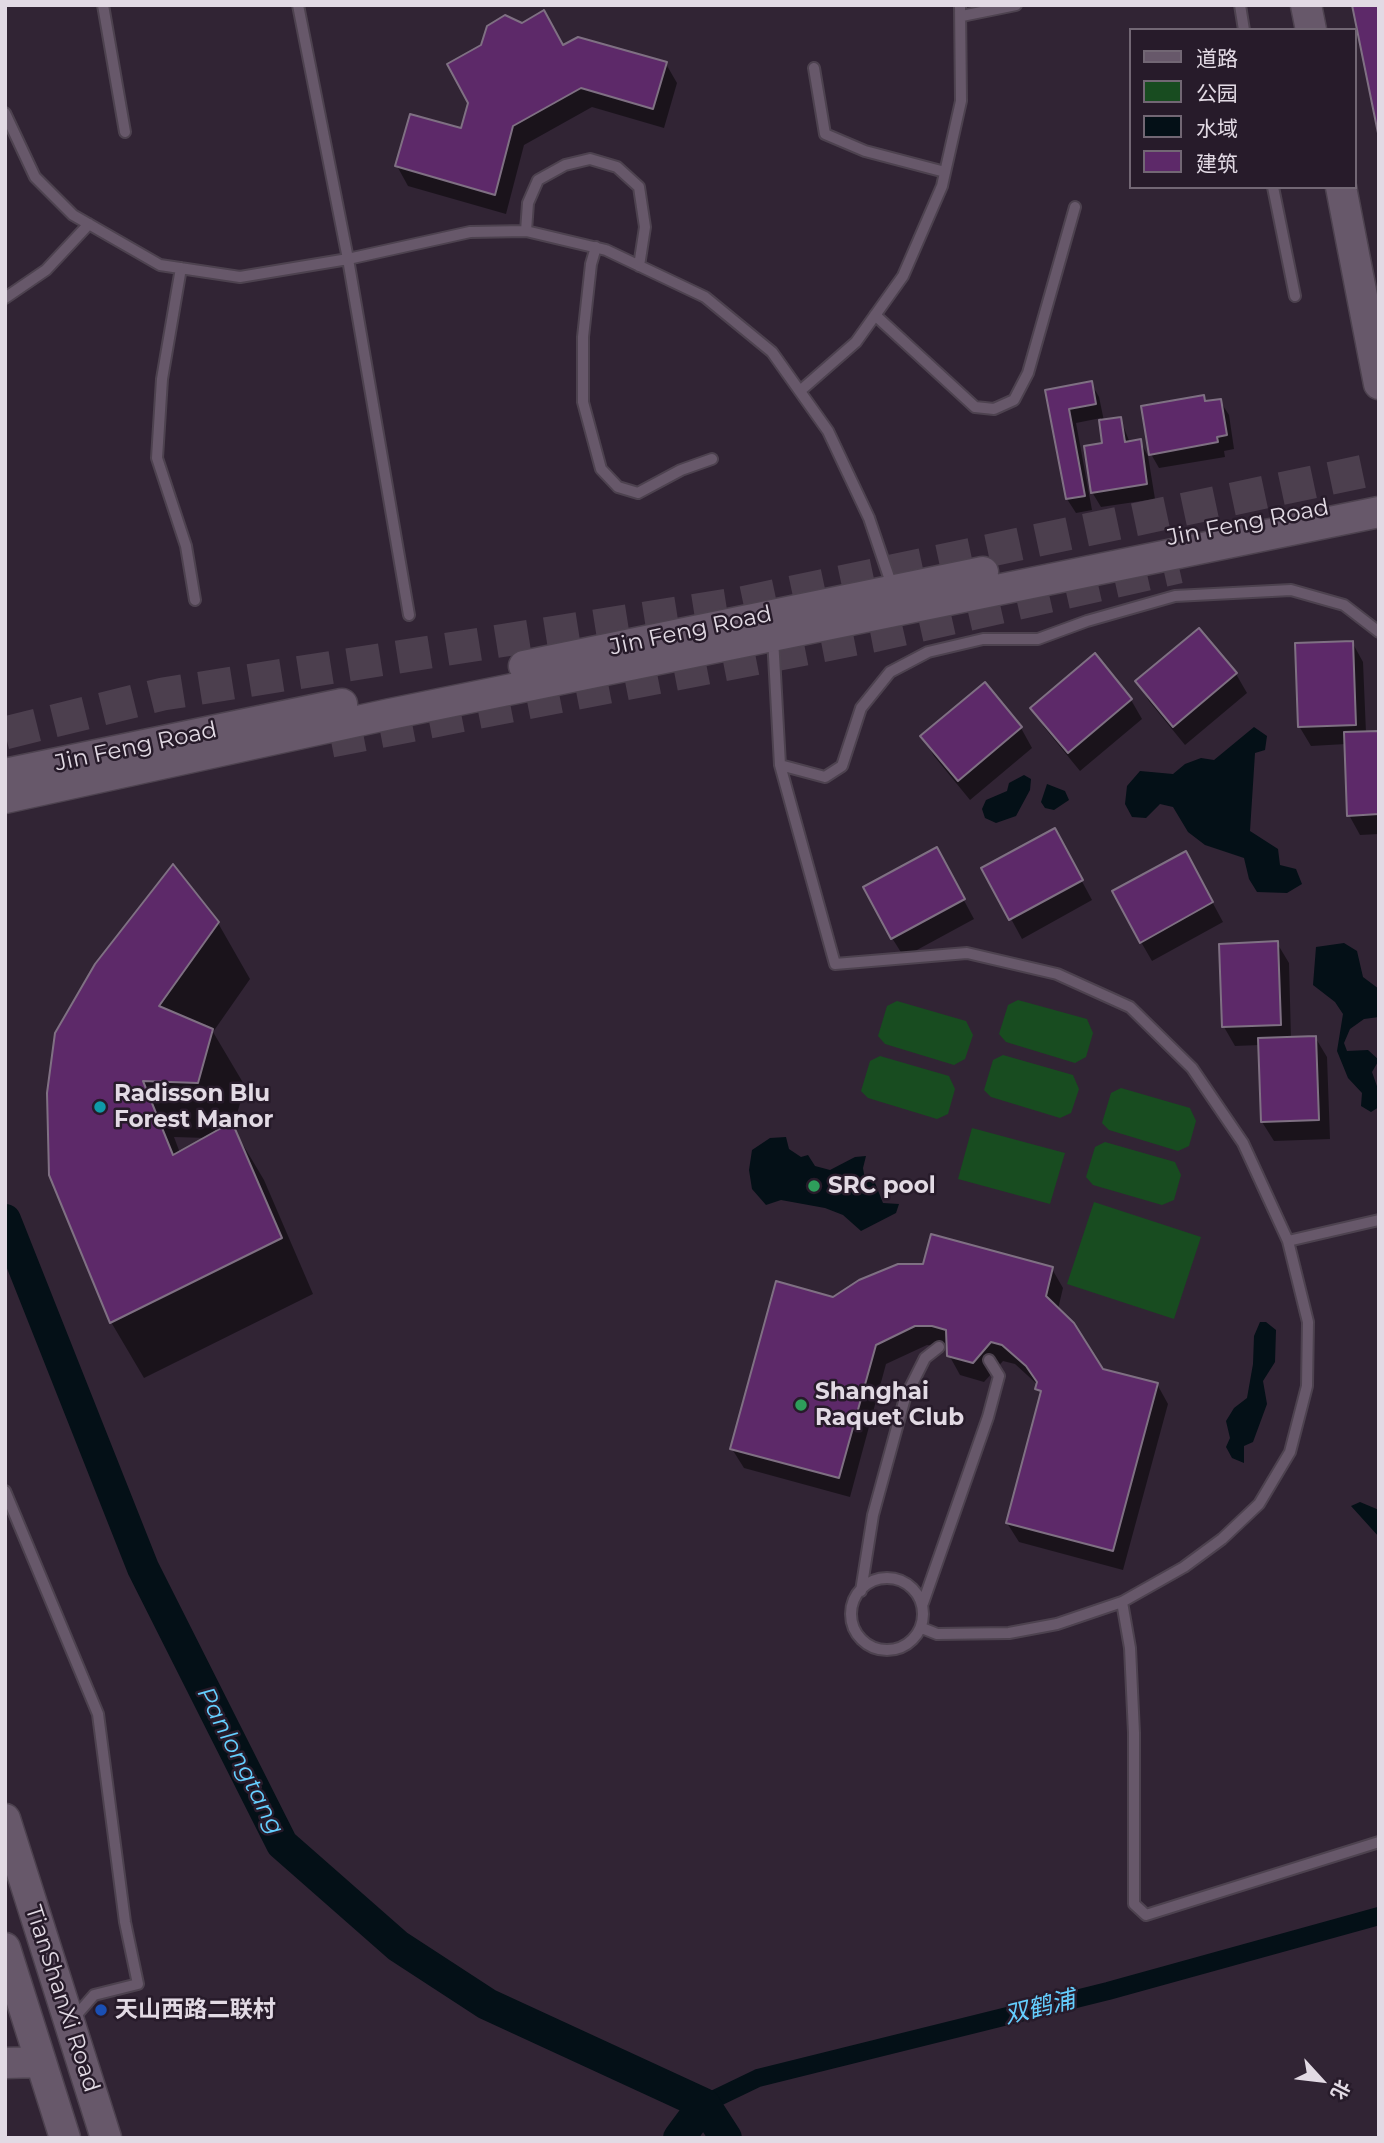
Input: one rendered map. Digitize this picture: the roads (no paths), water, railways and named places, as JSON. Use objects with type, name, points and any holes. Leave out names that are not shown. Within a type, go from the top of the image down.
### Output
[{"type":"main road","points":[[1306,5],[1311,28]]},
{"type":"main road","points":[[1341,189],[1379,384]]},
{"type":"main road","name":"Jin Feng Road","points":[[5,774],[772,625],[892,589],[1379,498]]},
{"type":"main road","points":[[5,798],[772,625],[1379,512]]},
{"type":"main road","name":"TianShanXi Road","points":[[5,1819],[106,2138]]},
{"type":"main road","name":"TianShanXi Road","points":[[5,1948],[65,2138]]},
{"type":"main road","points":[[5,2063],[41,2062],[70,2022]]},
{"type":"lane","points":[[103,5],[125,132]]},
{"type":"lane","points":[[298,5],[348,259],[409,615]]},
{"type":"lane","points":[[800,391],[856,342],[903,276],[945,172],[961,101],[961,11],[1016,5]]},
{"type":"lane","points":[[1240,5],[1244,28]]},
{"type":"lane","points":[[814,68],[825,134],[865,152],[945,172]]},
{"type":"lane","points":[[5,113],[35,177],[73,215],[160,265],[240,277],[348,259],[470,232],[526,231],[596,247],[705,297],[772,352],[828,431],[864,505],[892,589]]},
{"type":"lane","points":[[526,231],[528,203],[538,180],[565,165],[590,159],[617,167],[639,187],[645,228],[639,265]]},
{"type":"lane","points":[[1273,189],[1295,296]]},
{"type":"lane","points":[[875,315],[975,407],[995,410],[1014,400],[1028,373],[1075,207]]},
{"type":"lane","points":[[5,298],[46,270],[89,224]]},
{"type":"lane","points":[[596,247],[591,264],[583,337],[583,402],[601,469],[618,487],[638,493],[681,470],[712,459]]},
{"type":"lane","points":[[181,268],[162,379],[157,458],[186,546],[195,600]]},
{"type":"lane","points":[[780,765],[825,777],[842,766],[860,708],[890,672],[928,652],[983,639],[1038,639],[1087,621],[1175,596],[1291,590],[1343,606],[1379,632]]},
{"type":"lane","points":[[772,625],[780,765],[835,964],[967,953],[1057,974],[1130,1007],[1192,1068],[1243,1143],[1288,1241],[1308,1322],[1307,1386],[1290,1452],[1259,1504],[1223,1539],[1184,1567],[1122,1602],[1057,1624],[1009,1633],[937,1634],[922,1628]]},
{"type":"lane","points":[[1288,1241],[1379,1220]]},
{"type":"lane","points":[[861,1591],[873,1515],[905,1398],[925,1358],[939,1347]]},
{"type":"lane","points":[[923,1603],[904,1581],[884,1577],[876,1579],[854,1597],[852,1626],[870,1648],[899,1650],[922,1628],[923,1603],[988,1417],[999,1376],[989,1360]]},
{"type":"lane","points":[[5,1491],[98,1714],[125,1922],[138,1984],[94,1994],[70,2022]]},
{"type":"lane","points":[[1122,1602],[1131,1672],[1134,1904],[1146,1915],[1379,1842]]},
{"type":"water","points":[[1254,727],[1267,736],[1265,750],[1255,753],[1250,831],[1278,849],[1280,865],[1296,869],[1302,884],[1287,893],[1257,892],[1249,879],[1244,858],[1205,845],[1188,832],[1173,807],[1160,804],[1146,818],[1132,817],[1125,804],[1127,786],[1140,771],[1173,774],[1185,764],[1201,758],[1214,760]]},
{"type":"water","points":[[1024,775],[1031,779],[1030,790],[1016,816],[996,823],[985,818],[982,809],[986,800],[1007,791],[1009,783]]},
{"type":"water","points":[[1047,784],[1065,791],[1069,800],[1054,810],[1045,808],[1041,802]]},
{"type":"water","points":[[1344,943],[1357,951],[1363,977],[1379,989],[1379,1017],[1364,1019],[1350,1029],[1344,1043],[1347,1051],[1368,1050],[1379,1060],[1372,1072],[1379,1092],[1379,1107],[1371,1112],[1361,1106],[1362,1093],[1348,1078],[1337,1051],[1343,1014],[1335,1002],[1313,985],[1316,947]]},
{"type":"water","name":"SRC pool","points":[[786,1137],[789,1149],[801,1157],[808,1155],[815,1166],[830,1170],[855,1157],[866,1156],[863,1168],[865,1180],[875,1183],[883,1203],[899,1204],[896,1213],[861,1231],[843,1215],[825,1208],[781,1200],[766,1205],[752,1189],[749,1170],[752,1150],[770,1138]]},
{"type":"water","points":[[1260,1322],[1266,1322],[1276,1330],[1275,1362],[1263,1381],[1267,1404],[1253,1442],[1244,1446],[1244,1463],[1232,1458],[1226,1447],[1230,1438],[1226,1421],[1234,1408],[1247,1398],[1253,1364],[1254,1336]]},
{"type":"water","points":[[1360,1502],[1379,1510],[1379,1537],[1351,1506]]},
{"type":"waterway","name":"Panlongtang","points":[[5,1220],[143,1568],[282,1844],[398,1946],[487,2004],[704,2104],[726,2138]]},
{"type":"waterway","name":"双鹤浦","points":[[704,2104],[758,2078],[1108,1991],[1379,1916]]},
{"type":"waterway","points":[[679,2138],[704,2104]]},
{"type":"tunnel","points":[[5,733],[163,694],[741,603],[1379,468]]},
{"type":"tunnel","points":[[331,741],[877,635],[1179,567]]},
{"type":"place","name":"Radisson Blu Forest Manor","points":[[100,1107]]},
{"type":"place","name":"SRC pool","points":[[814,1186]]},
{"type":"place","name":"Shanghai Raquet Club","points":[[801,1405]]},
{"type":"place","name":"天山西路二联村","points":[[101,2010]]}]
